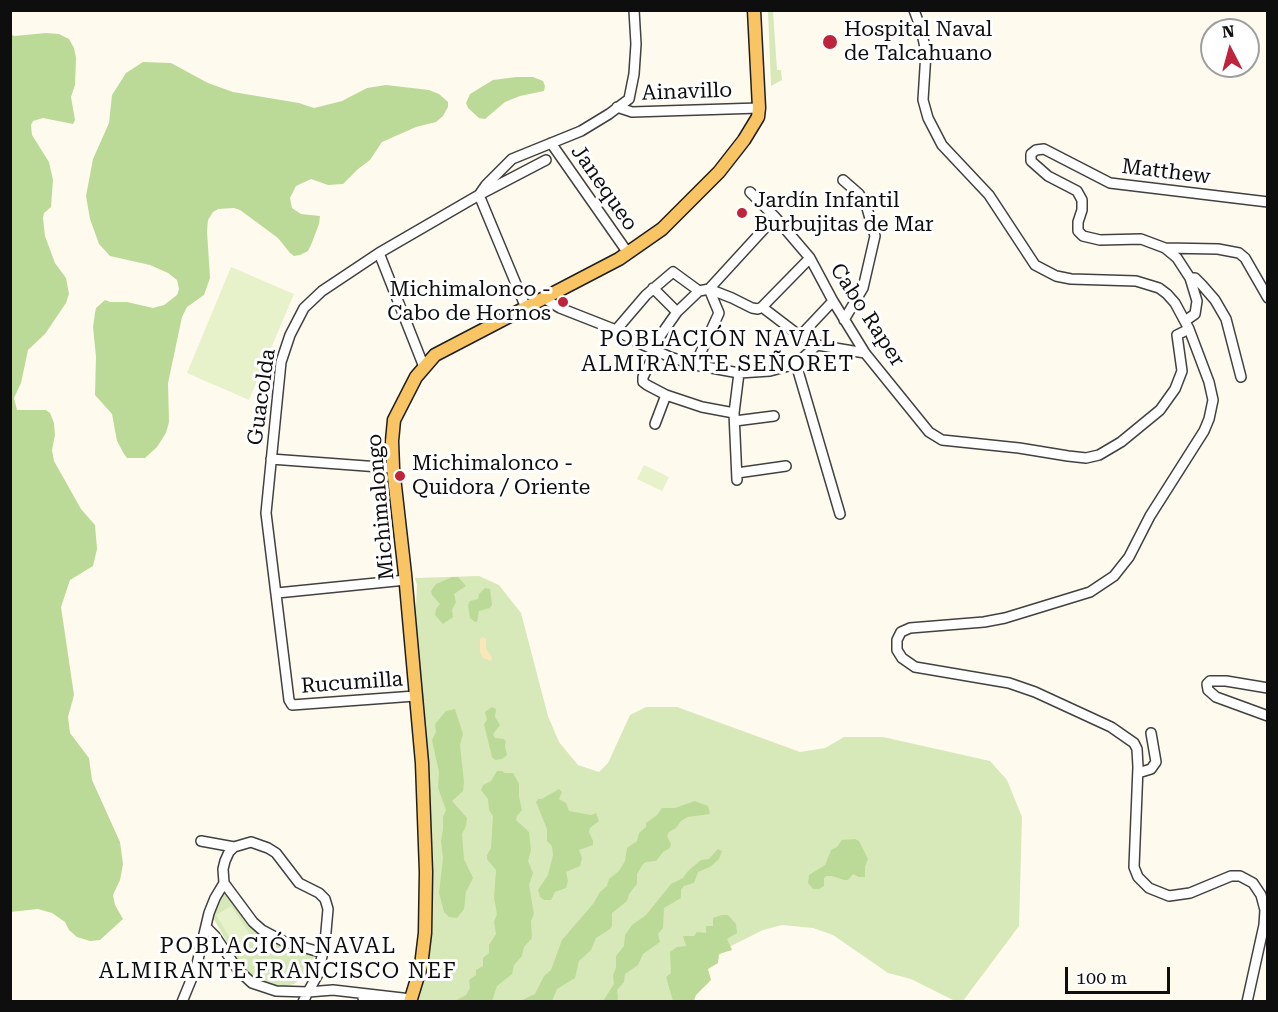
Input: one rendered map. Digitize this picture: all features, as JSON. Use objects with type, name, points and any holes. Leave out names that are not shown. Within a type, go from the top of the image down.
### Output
[{"type":"main road","name":"Michimalongo","points":[[411,1000],[422,955],[426,872],[422,763],[406,580],[393,468],[394,420],[408,391],[424,367],[442,351],[628,253],[662,229],[719,172],[756,121],[759,108],[754,10]]},
{"type":"street","points":[[526,308],[479,195],[512,159],[581,130],[628,99],[634,74],[636,44],[634,10]]},
{"type":"street","points":[[914,10],[926,52],[923,93],[928,118],[942,145],[989,195],[1035,265],[1056,276],[1071,279],[1124,279],[1146,283],[1167,294],[1175,303],[1187,325],[1212,391],[1213,400],[1204,431],[1150,516],[1128,557],[1114,576],[1090,592],[1030,611],[984,622],[910,628],[901,632],[897,640],[897,650],[902,658],[915,667],[1024,687],[1110,727],[1134,743],[1137,748],[1138,773],[1134,867],[1138,877],[1149,888],[1169,896],[1190,893],[1231,876],[1240,876],[1253,882],[1261,895],[1264,926],[1247,1002]]},
{"type":"street","name":"Ainavillo","points":[[617,107],[632,112],[759,108]]},
{"type":"street","name":"Janequeo","points":[[551,143],[628,253]]},
{"type":"street","name":"Matthew","points":[[1165,248],[1141,239],[1100,240],[1083,236],[1078,231],[1082,200],[1077,191],[1048,176],[1031,161],[1031,154],[1036,150],[1044,150],[1110,183],[1268,202]]},
{"type":"street","name":"Guacolda","points":[[292,705],[289,700],[266,513],[281,362],[290,334],[304,308],[322,291],[379,253],[479,195],[546,160]]},
{"type":"street","points":[[843,180],[860,194],[867,208],[875,236],[863,288],[844,320]]},
{"type":"street","name":"Cabo Raper","points":[[750,192],[810,258],[832,301],[865,353],[929,432],[942,440],[1086,458],[1099,455],[1121,442],[1160,410],[1175,389],[1182,371],[1177,335],[1187,325]]},
{"type":"street","points":[[774,416],[735,417],[666,395],[644,382],[643,377],[654,350],[677,312],[704,290],[775,217]]},
{"type":"street","points":[[1165,248],[1177,258],[1190,278],[1198,307],[1187,325]]},
{"type":"street","points":[[1165,248],[1209,248],[1239,253],[1247,262],[1268,298]]},
{"type":"street","points":[[379,253],[424,367]]},
{"type":"street","points":[[616,330],[653,288],[673,272],[704,290],[752,308],[762,307],[810,258]]},
{"type":"street","points":[[1190,278],[1196,278],[1215,300],[1226,319],[1241,377]]},
{"type":"street","points":[[653,288],[677,312]]},
{"type":"street","points":[[695,365],[719,313],[704,290]]},
{"type":"street","points":[[545,298],[567,312],[616,330],[654,350],[695,365],[739,373],[770,371],[796,364],[817,345]]},
{"type":"street","points":[[800,336],[832,301]]},
{"type":"street","points":[[762,307],[800,336],[817,345],[865,353]]},
{"type":"street","points":[[796,364],[840,514]]},
{"type":"street","points":[[739,373],[735,417],[737,476],[786,466]]},
{"type":"street","points":[[655,424],[666,395]]},
{"type":"street","points":[[271,459],[393,468]]},
{"type":"street","points":[[277,593],[406,580]]},
{"type":"street","points":[[1268,688],[1226,681],[1210,681],[1207,684],[1208,690],[1216,698],[1268,716]]},
{"type":"street","name":"Rucumilla","points":[[292,705],[416,696]]},
{"type":"street","points":[[1138,773],[1151,769],[1156,762],[1151,733]]},
{"type":"street","points":[[201,841],[239,846]]},
{"type":"street","points":[[303,1002],[318,974],[323,953],[328,909],[325,899],[299,883],[276,853],[268,848],[251,843],[229,852],[223,869],[224,883],[241,907],[262,930],[285,942],[323,953]]},
{"type":"street","points":[[182,1001],[196,968],[209,913],[224,883]]},
{"type":"street","points":[[206,927],[215,936],[238,970],[252,983],[276,991],[353,991],[411,1000]]},
{"type":"street","points":[[318,974],[333,990]]},
{"type":"street","points":[[346,992],[352,996],[379,1002]]},
{"type":"green space","points":[[768,11],[773,11],[777,70],[781,70],[782,80],[771,86]]},
{"type":"green space","points":[[10,34],[14,36],[59,34],[69,39],[76,58],[75,85],[71,97],[75,120],[73,124],[43,118],[33,121],[31,125],[32,135],[49,162],[53,180],[51,207],[44,213],[43,218],[45,236],[55,263],[66,278],[69,294],[66,303],[45,334],[28,350],[21,383],[14,398],[17,410],[46,410],[50,413],[55,435],[52,450],[54,461],[81,509],[95,525],[97,549],[93,566],[70,580],[61,607],[74,695],[68,717],[70,733],[89,758],[92,780],[120,842],[123,864],[120,880],[113,895],[115,905],[123,919],[100,940],[90,941],[77,937],[69,930],[65,922],[52,913],[38,909],[10,912]]},
{"type":"green space","points":[[143,62],[171,63],[208,83],[233,92],[299,103],[314,108],[342,101],[367,88],[386,85],[429,90],[439,94],[448,102],[448,107],[436,122],[416,127],[382,142],[370,160],[343,184],[328,185],[311,179],[296,186],[290,198],[292,208],[301,214],[320,216],[308,251],[300,255],[294,256],[290,253],[278,238],[240,210],[218,209],[213,212],[208,220],[207,231],[210,278],[204,295],[187,307],[182,317],[168,383],[169,422],[166,433],[157,447],[145,458],[127,458],[117,441],[112,414],[95,395],[96,357],[93,327],[96,308],[105,300],[153,308],[164,305],[177,295],[179,289],[177,280],[168,273],[150,265],[110,256],[99,244],[90,219],[86,196],[93,159],[109,123],[112,95],[126,73]]},
{"type":"green space","points":[[533,77],[543,81],[544,91],[505,102],[485,119],[479,118],[468,108],[466,103],[470,94],[493,80]]},
{"type":"green space","points":[[231,267],[294,294],[249,400],[187,373]]},
{"type":"green space","points":[[644,465],[669,477],[662,491],[637,479]]},
{"type":"green space","points":[[479,576],[499,585],[521,613],[548,716],[559,742],[578,765],[599,772],[608,763],[630,715],[646,707],[677,707],[800,752],[825,748],[844,737],[883,737],[990,761],[1007,780],[1022,817],[1019,926],[963,1001],[955,1001],[911,979],[888,973],[833,935],[813,928],[782,925],[763,930],[727,948],[699,973],[688,1001],[410,1002],[425,927],[413,667],[417,585],[415,578]]},
{"type":"green space","points":[[452,577],[458,577],[466,586],[454,594],[456,602],[452,610],[453,617],[443,624],[435,615],[440,604],[431,591],[436,584]]},
{"type":"green space","points":[[485,588],[490,589],[492,605],[490,608],[479,611],[477,622],[475,622],[470,618],[468,605],[470,601],[478,599],[479,594]]},
{"type":"green space","points":[[492,707],[496,709],[495,717],[500,725],[493,734],[495,738],[504,739],[506,742],[507,755],[495,760],[492,757],[484,724],[487,720],[485,712]]},
{"type":"green space","points":[[455,709],[463,734],[460,745],[464,782],[463,791],[452,801],[467,818],[462,834],[464,859],[473,878],[466,892],[464,909],[457,918],[449,917],[444,912],[439,893],[443,858],[441,841],[443,817],[446,810],[438,788],[439,772],[432,740],[436,732],[435,724],[446,711]]},
{"type":"green space","points":[[497,771],[513,773],[519,784],[522,810],[516,820],[529,832],[531,850],[528,861],[533,873],[529,885],[534,914],[531,921],[532,938],[514,965],[512,974],[497,986],[492,1001],[455,1001],[466,995],[470,988],[469,980],[476,975],[476,970],[483,966],[483,958],[489,953],[489,945],[496,934],[494,922],[497,914],[494,898],[496,870],[487,859],[491,848],[493,816],[489,810],[488,799],[481,790],[483,785],[491,781]]},
{"type":"green space","points":[[559,789],[562,792],[559,799],[566,803],[569,811],[591,815],[596,813],[599,821],[590,828],[589,832],[593,845],[579,850],[582,858],[580,866],[566,872],[568,881],[566,888],[555,892],[551,900],[544,900],[540,897],[538,890],[548,875],[553,855],[552,846],[547,841],[547,829],[536,802]]},
{"type":"green space","points":[[695,801],[708,806],[710,814],[688,817],[669,832],[667,836],[671,844],[670,848],[663,852],[656,861],[643,864],[637,874],[637,884],[629,894],[627,901],[612,913],[612,926],[596,938],[591,950],[579,961],[575,978],[557,989],[552,1001],[520,1001],[535,994],[544,976],[551,970],[562,940],[607,886],[609,879],[619,871],[625,861],[627,848],[637,841],[646,823],[662,808],[675,808]]},
{"type":"green space","points":[[842,840],[859,841],[868,859],[865,877],[853,874],[848,880],[844,880],[826,876],[824,886],[813,889],[808,883],[809,875],[825,865],[831,850],[837,847]]},
{"type":"green space","points":[[718,849],[722,851],[719,859],[710,867],[698,872],[694,883],[684,886],[681,890],[681,898],[664,908],[663,928],[658,934],[660,942],[643,954],[638,965],[625,974],[624,982],[617,990],[617,1001],[603,1001],[614,984],[616,956],[624,946],[625,935],[632,925],[646,915],[671,884],[683,878],[701,860],[709,859]]},
{"type":"green space","points":[[228,895],[255,927],[313,956],[315,965],[310,972],[294,984],[281,987],[255,981],[243,970],[212,916],[220,896]]},
{"type":"green space","points":[[231,906],[251,936],[235,946],[216,915]]},
{"type":"green space","points":[[728,915],[736,924],[737,933],[727,939],[732,950],[719,954],[718,963],[708,969],[711,980],[696,995],[694,1001],[673,1001],[666,977],[671,973],[670,952],[677,947],[686,946],[683,936],[694,936],[697,932],[706,933],[706,926],[713,926],[713,918]]},
{"type":"sand","points":[[483,637],[486,639],[486,649],[492,657],[491,661],[483,658],[480,652],[480,639]]},
{"type":"place","name":"Hospital Naval de Talcahuano","points":[[830,42]]},
{"type":"place","name":"Jardín Infantil Burbujitas de Mar","points":[[742,213]]},
{"type":"place","name":"Michimalonco - Cabo de Hornos","points":[[563,302]]},
{"type":"place","name":"Michimalonco - Quidora / Oriente","points":[[400,476]]},
{"type":"district","name":"POBLACIÓN NAVAL ALMIRANTE SEÑORET","points":[[718,352]]},
{"type":"district","name":"POBLACIÓN NAVAL ALMIRANTE FRANCISCO NEF","points":[[278,960]]}]
